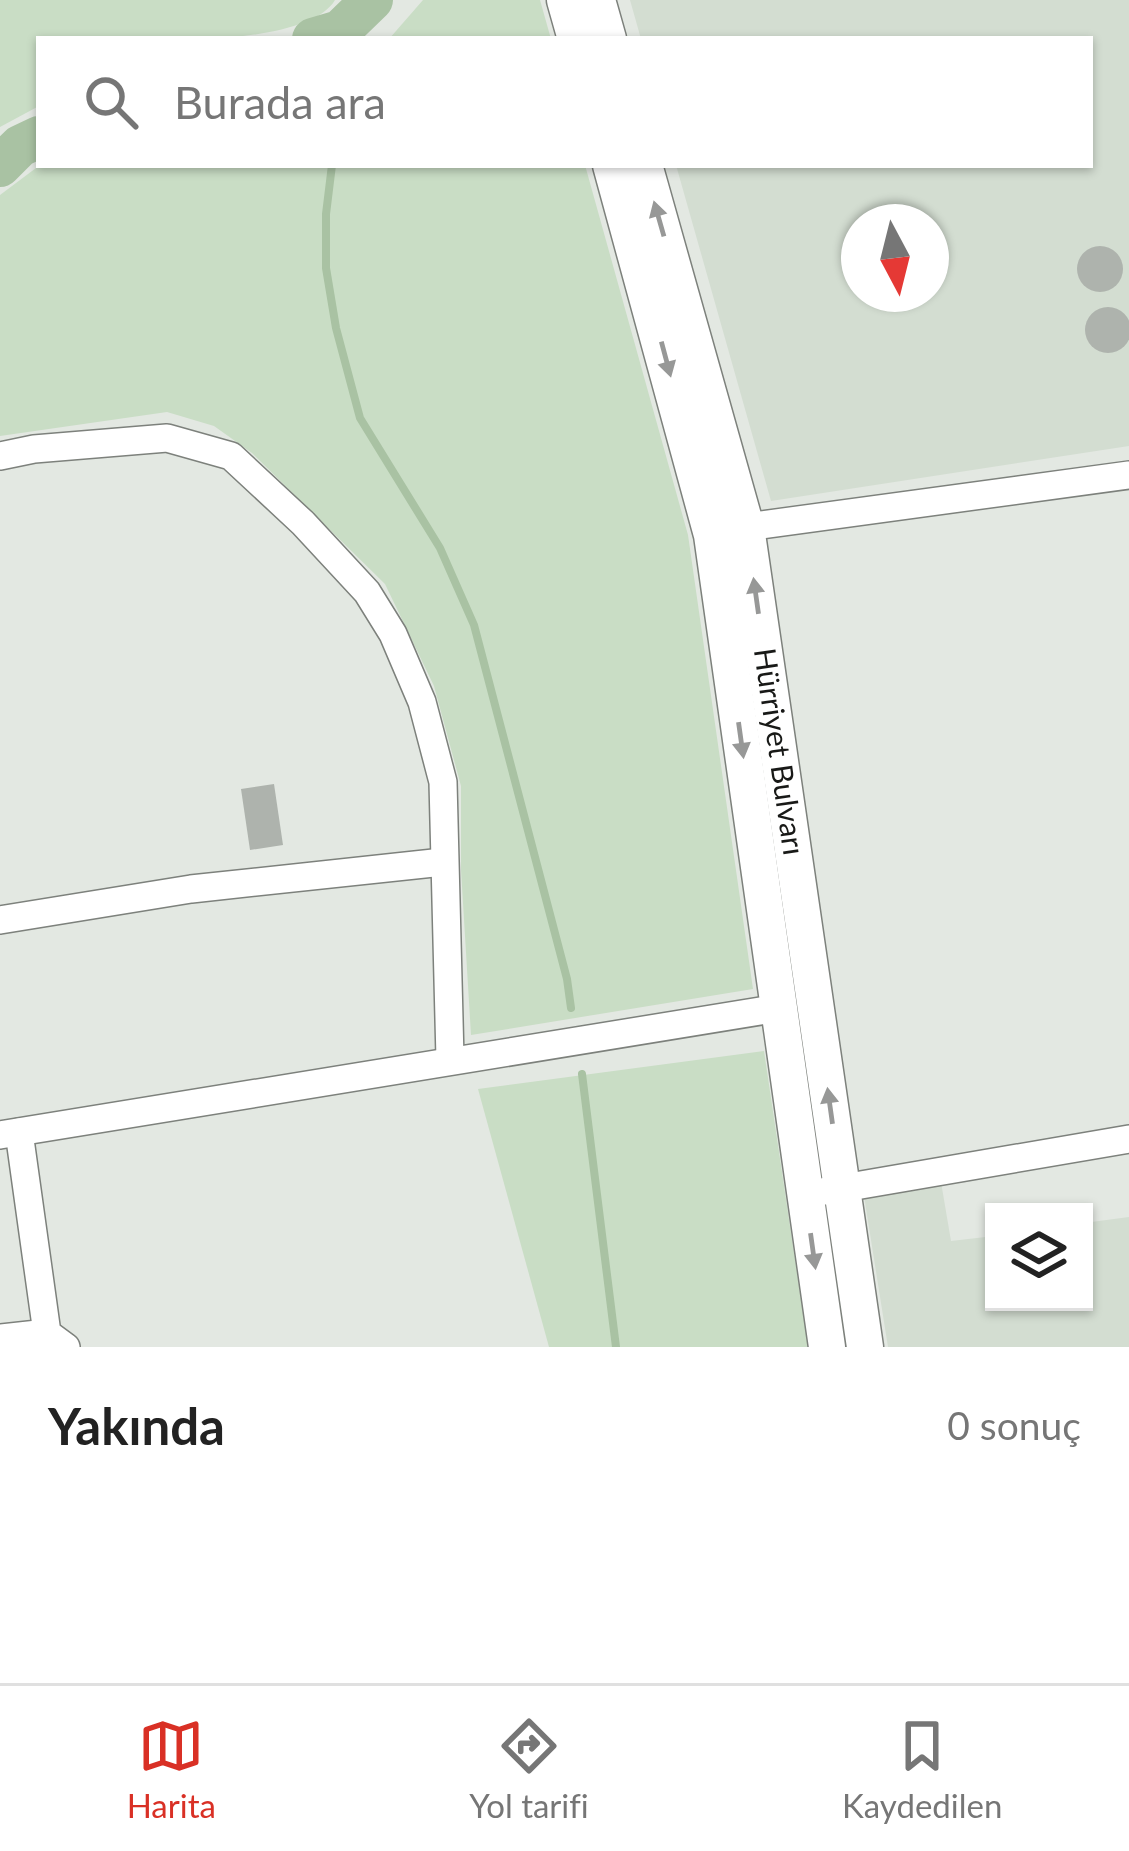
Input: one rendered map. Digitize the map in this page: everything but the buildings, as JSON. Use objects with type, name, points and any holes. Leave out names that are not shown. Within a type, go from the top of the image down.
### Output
[{"type":"main road","points":[[565,0],[575,36]]},
{"type":"main road","points":[[597,0],[607,36]]},
{"type":"main road","name":"Hürriyet Bulvarı","points":[[612,168],[712,536],[827,1347]]},
{"type":"main road","name":"Hürriyet Bulvarı","points":[[645,168],[746,527],[865,1347]]},
{"type":"street","points":[[0,456],[166,438],[231,456],[367,592],[393,634],[422,702],[443,782],[450,1059]]},
{"type":"street","points":[[746,527],[1129,475]]},
{"type":"street","points":[[0,920],[191,889],[443,862]]},
{"type":"street","points":[[0,1338],[56,1340],[9,1133],[778,1008]]},
{"type":"street","points":[[805,1197],[842,1186],[1129,1138]]},
{"type":"shaded area","points":[[630,0],[1129,0],[1129,446],[771,501],[677,168],[1093,168],[1093,36],[640,36]]},
{"type":"shaded area","points":[[941,1182],[951,1241],[985,1237],[985,1311],[1093,1311],[1093,1222],[1129,1217],[1129,1347],[888,1347],[864,1196]]},
{"type":"green space","points":[[0,0],[335,0],[316,17],[243,36],[36,36],[36,108],[0,127]]},
{"type":"green space","points":[[423,0],[540,0],[550,36],[392,36]]},
{"type":"green space","points":[[36,168],[586,168],[688,535],[753,989],[471,1035],[461,786],[434,686],[385,584],[252,453],[214,426],[167,412],[0,436],[0,195]]},
{"type":"green space","points":[[764,1051],[808,1347],[549,1347],[478,1089]]},
{"type":"waterway","points":[[323,36],[340,31],[372,0]]},
{"type":"waterway","points":[[340,31],[340,36]]},
{"type":"waterway","points":[[0,166],[20,146],[36,138]]},
{"type":"waterway","points":[[332,168],[326,268],[360,418],[440,548],[474,625],[571,1008]]},
{"type":"waterway","points":[[582,1074],[616,1347]]}]
